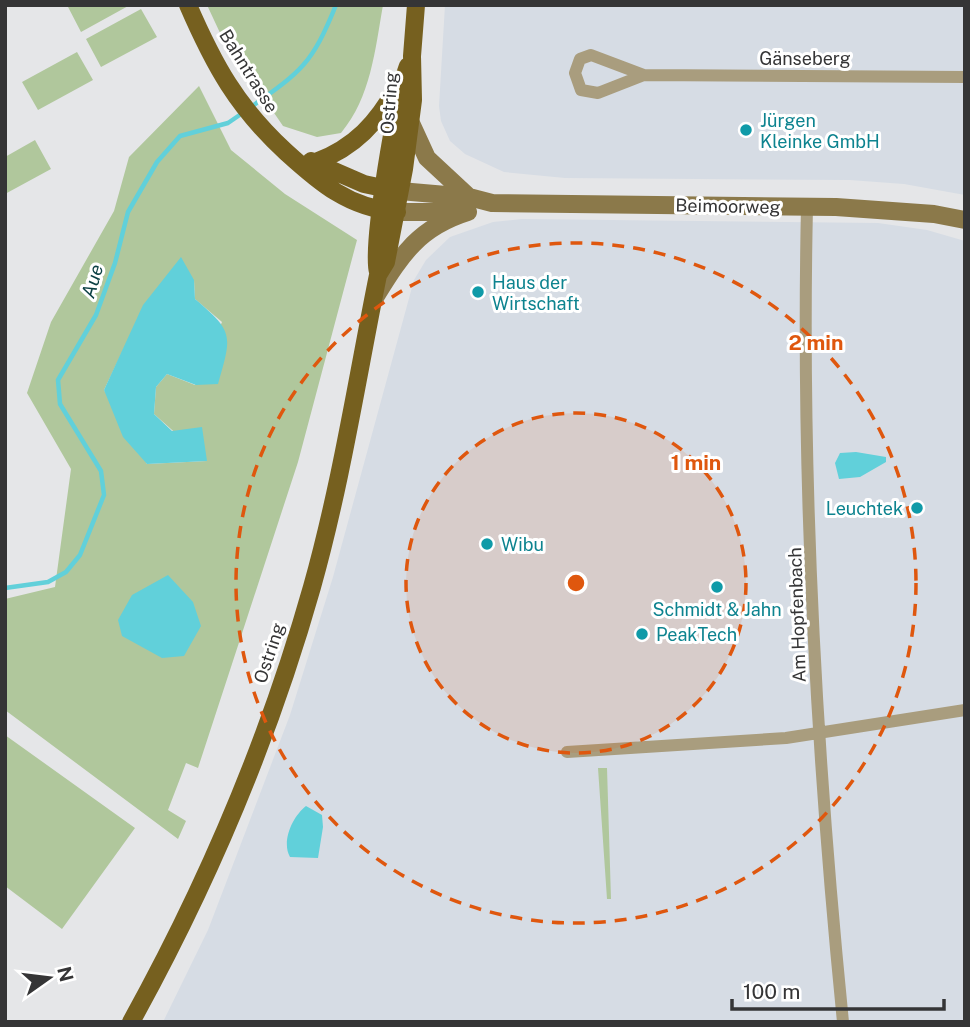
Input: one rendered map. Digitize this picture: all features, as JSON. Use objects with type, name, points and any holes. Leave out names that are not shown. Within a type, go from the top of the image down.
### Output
[{"type":"main road","name":"Bahntrasse","points":[[188,5],[218,69],[257,125],[309,174],[332,191],[363,206],[389,211]]},
{"type":"main road","name":"Ostring","points":[[131,1022],[205,880],[236,808],[312,585],[353,416],[379,275],[375,261],[410,121],[415,77],[412,56],[416,5]]},
{"type":"main road","name":"Ostring","points":[[393,190],[404,75],[412,56]]},
{"type":"main road","points":[[316,162],[347,148],[369,129],[385,110],[404,75]]},
{"type":"main road","points":[[373,299],[418,237],[469,204],[427,158],[410,121]]},
{"type":"main road","name":"Bahntrasse","points":[[285,151],[365,184],[393,190]]},
{"type":"main road","name":"Beimoorweg","points":[[393,190],[469,204]]},
{"type":"main road","name":"Beimoorweg","points":[[389,211],[492,203],[807,206],[934,214],[964,220]]},
{"type":"street","name":"Gänseberg","points":[[644,75],[598,93],[590,93],[580,90],[575,73],[580,59],[591,55],[644,75],[965,77]]},
{"type":"street","name":"Am Hopfenbach","points":[[807,206],[807,416],[819,732],[843,1022]]},
{"type":"street","points":[[567,752],[680,747],[819,732],[965,710]]},
{"type":"shaded area","points":[[445,5],[965,5],[965,195],[904,184],[850,180],[565,178],[504,172],[465,154],[450,141],[441,121],[439,106]]},
{"type":"shaded area","points":[[522,219],[878,223],[927,230],[965,241],[965,1022],[163,1022],[208,930],[290,715],[333,577],[414,280],[426,260],[450,237],[493,222]]},
{"type":"green space","points":[[67,5],[130,5],[81,32]]},
{"type":"green space","points":[[207,5],[383,5],[365,89],[341,133],[317,137],[283,126],[221,35]]},
{"type":"green space","points":[[141,9],[157,37],[101,67],[86,39]]},
{"type":"green space","points":[[77,52],[93,80],[38,110],[22,82]]},
{"type":"green space","points":[[199,86],[231,150],[285,194],[357,240],[298,462],[198,768],[186,763],[168,810],[186,821],[178,839],[5,710],[5,599],[55,587],[71,469],[27,393],[51,322],[114,211],[129,157]],"holes":[[[194,280],[195,299],[222,322],[195,385],[167,374],[156,387],[154,414],[207,461],[147,464],[104,390],[124,348]]]},
{"type":"green space","points":[[35,140],[51,169],[5,194],[5,157]]},
{"type":"green space","points":[[5,735],[135,828],[62,929],[5,886]]},
{"type":"green space","points":[[598,768],[607,768],[611,899],[607,899]]},
{"type":"water","points":[[181,257],[194,280],[195,299],[223,327],[227,344],[226,355],[218,384],[196,385],[167,374],[156,387],[154,414],[172,431],[202,427],[207,461],[147,464],[123,437],[104,390],[143,305]]},
{"type":"water","points":[[856,452],[886,457],[886,462],[860,477],[839,479],[835,463],[840,453]]},
{"type":"water","points":[[168,575],[193,602],[201,626],[184,656],[162,658],[122,636],[118,620],[132,595]]},
{"type":"water","points":[[306,806],[322,815],[323,827],[318,858],[290,857],[287,844],[290,829]]},
{"type":"waterway","name":"Aue","points":[[251,107],[304,65],[320,41],[336,5]]},
{"type":"waterway","name":"Aue","points":[[5,588],[48,582],[66,572],[80,555],[104,495],[101,471],[60,404],[58,380],[96,315],[115,263],[128,212],[157,162],[180,136],[228,123],[244,112]]},
{"type":"place","name":"Jürgen Kleinke GmbH","points":[[746,130]]},
{"type":"place","name":"Haus der Wirtschaft","points":[[478,292]]},
{"type":"place","name":"Leuchtek","points":[[917,508]]},
{"type":"place","name":"Wibu","points":[[487,544]]},
{"type":"place","name":"Schmidt & Jahn","points":[[717,587]]},
{"type":"place","name":"PeakTech","points":[[642,634]]}]
